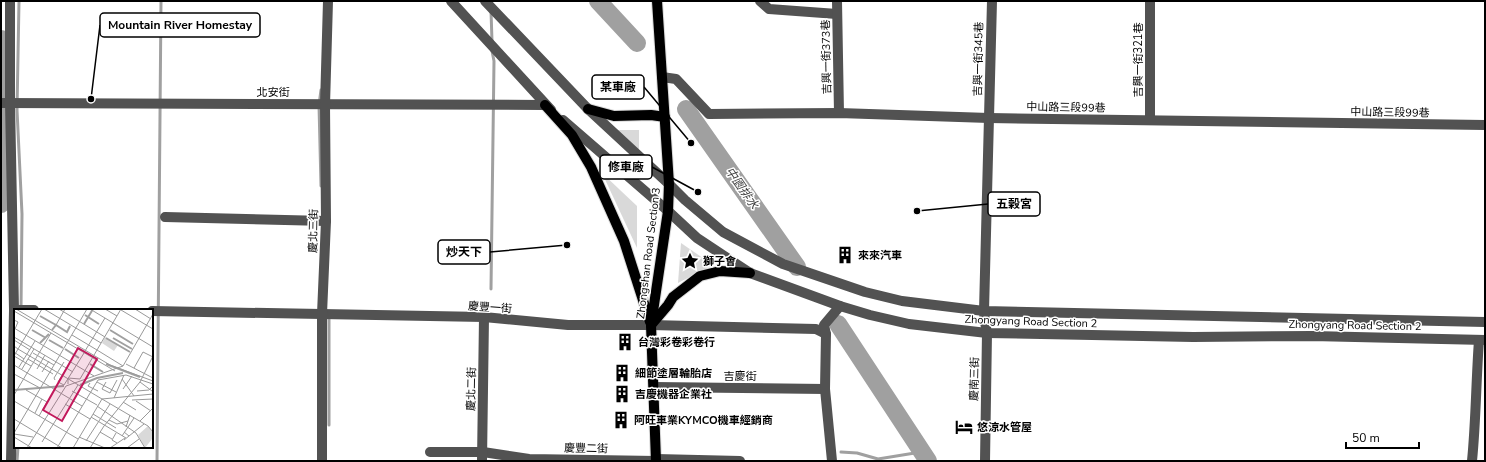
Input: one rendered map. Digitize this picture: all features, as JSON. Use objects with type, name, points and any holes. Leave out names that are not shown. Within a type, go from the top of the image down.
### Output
[{"type":"main road","name":"Zhongshan Road Section 3","points":[[656,461],[651,325],[668,211],[669,184],[657,1]]},
{"type":"main road","points":[[545,105],[572,135],[594,173],[624,241],[651,325]]},
{"type":"main road","points":[[588,109],[614,116],[651,115],[665,117]]},
{"type":"main road","points":[[651,325],[668,306],[672,297],[700,276],[720,271],[750,273]]},
{"type":"street","points":[[10,1],[5,102],[14,310],[11,461]]},
{"type":"street","name":"慶北三街","points":[[322,461],[322,314],[326,221],[325,105],[328,1]]},
{"type":"street","name":"Zhongyang Road Section 2","points":[[451,1],[545,105],[668,211],[697,238],[750,273],[840,306],[909,324],[988,333],[1193,337],[1320,336],[1482,340]]},
{"type":"street","name":"Zhongyang Road Section 2","points":[[485,1],[588,109],[685,200],[723,232],[783,264],[865,292],[902,301],[984,311],[1485,322]]},
{"type":"street","points":[[760,1],[769,9],[837,14]]},
{"type":"street","name":"吉興一街373巷","points":[[837,1],[839,113]]},
{"type":"street","name":"吉興一街345巷","points":[[984,311],[992,1]]},
{"type":"street","name":"吉興一街321巷","points":[[1150,1],[1150,120]]},
{"type":"street","name":"中山路三段99巷","points":[[662,77],[676,79],[709,114],[839,113],[989,118],[1485,125]]},
{"type":"street","name":"北安街","points":[[5,102],[325,105],[545,105]]},
{"type":"street","points":[[165,217],[326,221]]},
{"type":"street","points":[[832,461],[825,389],[826,334],[824,325],[840,306]]},
{"type":"street","name":"慶南三街","points":[[984,311],[988,333],[985,461]]},
{"type":"street","name":"慶豐一街","points":[[153,312],[484,317],[568,325],[651,325],[816,329],[826,334]]},
{"type":"street","name":"慶北二街","points":[[483,456],[484,317]]},
{"type":"street","points":[[1472,461],[1475,426],[1475,383],[1482,340]]},
{"type":"street","name":"吉慶街","points":[[654,387],[825,389]]},
{"type":"street","name":"慶豐二街","points":[[430,452],[529,459],[656,461],[656,459],[739,461]]},
{"type":"shaded area","points":[[610,130],[639,130],[639,160]]},
{"type":"shaded area","points":[[602,173],[637,206],[637,248]]},
{"type":"shaded area","points":[[681,243],[713,265],[678,283]]},
{"type":"waterway","points":[[19,1],[17,110],[22,214],[21,308]]},
{"type":"waterway","points":[[157,461],[161,1]]},
{"type":"waterway","name":"中園排水","points":[[598,1],[637,43]]},
{"type":"waterway","points":[[491,11],[492,41]]},
{"type":"waterway","points":[[1,39],[3,101],[1,204]]},
{"type":"waterway","points":[[491,289],[494,61],[492,51]]},
{"type":"waterway","points":[[321,90],[319,105],[321,186]]},
{"type":"waterway","name":"中園排水","points":[[686,109],[797,267]]},
{"type":"waterway","points":[[329,316],[329,425]]},
{"type":"waterway","name":"中園排水","points":[[838,324],[928,461]]},
{"type":"waterway","points":[[17,461],[18,448]]},
{"type":"waterway","points":[[841,452],[857,453],[878,459],[921,452]]},
{"type":"place","name":"Mountain River Homestay","points":[[91,99]]},
{"type":"place","name":"某車廠","points":[[691,143]]},
{"type":"place","name":"修車廠","points":[[698,192]]},
{"type":"place","name":"五榖宮","points":[[917,211]]},
{"type":"place","name":"炒天下","points":[[567,245]]},
{"type":"place","name":"來來汽車","points":[[845,255]]},
{"type":"place","name":"獅子會","points":[[690,261]]},
{"type":"place","name":"台灣彩卷彩卷行","points":[[625,342]]},
{"type":"place","name":"細節塗層輪胎店","points":[[622,373]]},
{"type":"place","name":"吉慶機器企業社","points":[[622,394]]},
{"type":"place","name":"阿旺車業KYMCO機車經銷商","points":[[621,420]]},
{"type":"place","name":"悠涼水管屋","points":[[964,427]]}]
